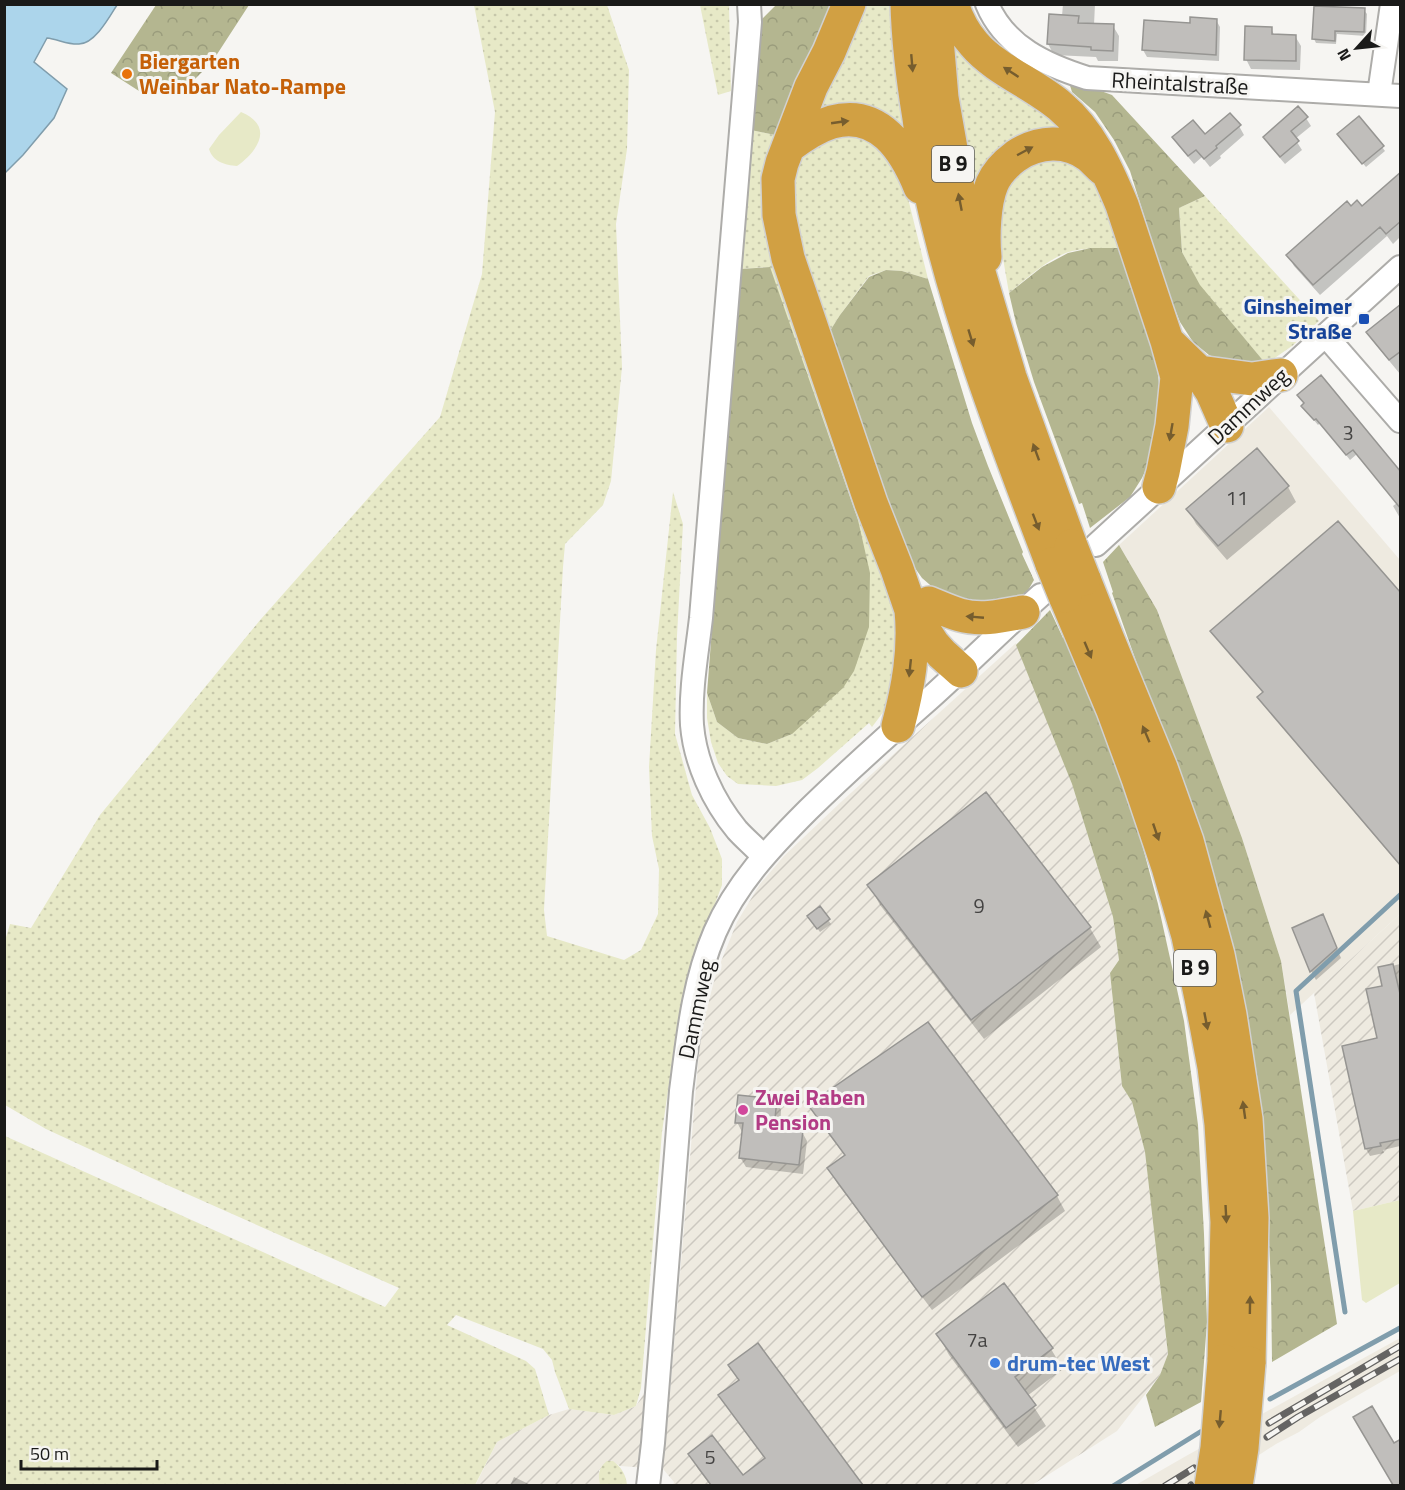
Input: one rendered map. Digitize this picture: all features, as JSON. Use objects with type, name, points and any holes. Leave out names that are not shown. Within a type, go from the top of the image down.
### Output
[{"type":"highway","points":[[849,4],[811,87],[782,163],[778,179],[782,234],[788,258],[871,503],[897,568],[920,606],[943,624],[953,643],[961,671]]},
{"type":"highway","name":"B 9","points":[[907,4],[914,82],[927,173],[948,262],[977,360],[994,410],[1073,551]]},
{"type":"highway","name":"B 9","points":[[934,4],[942,98],[964,222],[992,319],[1031,437],[1073,551],[1053,595],[1107,637],[1161,768],[1183,831],[1218,954],[1230,1014],[1245,1119],[1252,1218],[1236,1362],[1211,1485]]},
{"type":"highway","points":[[952,4],[964,30],[986,56],[1061,107],[1090,139],[1122,205],[1167,341],[1188,374],[1185,391],[1198,408],[1227,426]]},
{"type":"highway","points":[[788,147],[806,134],[831,122],[843,120],[866,123],[880,129],[899,146],[915,173],[948,262]]},
{"type":"highway","points":[[992,319],[984,247],[988,197],[992,183],[1000,169],[1025,150],[1048,144],[1063,145],[1088,155],[1107,173]]},
{"type":"highway","points":[[1188,374],[1252,379],[1281,375]]},
{"type":"highway","points":[[1159,487],[1172,426],[1188,374]]},
{"type":"highway","points":[[920,606],[971,618],[1002,616],[1053,595]]},
{"type":"highway","points":[[898,726],[909,680],[913,632],[920,606]]},
{"type":"highway","name":"B 9","points":[[1236,1362],[1244,1436],[1236,1485]]},
{"type":"street","points":[[749,4],[750,22],[692,723],[694,740],[705,776],[721,806],[739,831],[764,856]]},
{"type":"street","name":"Rheintalstraße","points":[[987,4],[993,19],[1009,38],[1026,51],[1068,72],[1087,78],[1390,95]]},
{"type":"street","points":[[1390,95],[1392,4]]},
{"type":"street","name":"Dammweg","points":[[1073,551],[1159,487],[1401,267]]},
{"type":"street","points":[[1326,336],[1401,421]]},
{"type":"street","name":"Dammweg","points":[[648,1485],[681,1091],[692,1004],[715,932],[737,892],[764,856],[825,793],[961,671],[1053,595]]},
{"type":"shaded area","points":[[1269,407],[1400,560],[1400,914],[1290,1015],[1281,961],[1242,838],[1157,610],[1119,545]]},
{"type":"shaded area","points":[[1016,643],[1072,784],[1113,917],[1119,960],[1110,973],[1122,1086],[1132,1102],[1145,1152],[1168,1355],[1160,1375],[1117,1431],[1032,1485],[673,1485],[674,1482],[663,1469],[620,1466],[612,1461],[599,1470],[600,1485],[475,1486],[497,1442],[549,1415],[569,1409],[614,1415],[636,1406],[646,1390],[670,1392],[701,1029],[716,974],[737,922],[760,884],[784,856]]},
{"type":"shaded area","points":[[1400,914],[1400,1200],[1353,1211],[1314,993]]},
{"type":"shaded area","points":[[1400,1338],[1400,1371],[1320,1417],[1213,1485],[1134,1486],[1186,1456]]},
{"type":"green space","points":[[156,5],[249,5],[212,62],[187,87],[159,95],[139,91],[111,73]]},
{"type":"green space","points":[[474,5],[607,5],[629,70],[627,149],[616,224],[622,367],[611,481],[603,505],[565,544],[544,910],[547,936],[624,960],[641,950],[658,914],[659,869],[652,836],[649,767],[656,650],[673,492],[683,524],[675,734],[692,795],[710,828],[722,859],[722,885],[690,971],[679,1015],[662,1132],[641,1388],[636,1406],[614,1415],[569,1409],[552,1360],[543,1349],[456,1315],[447,1325],[526,1361],[535,1369],[549,1415],[497,1442],[475,1485],[5,1485],[5,1136],[385,1307],[399,1288],[46,1129],[5,1105],[4,944],[10,924],[31,928],[100,815],[261,619],[440,417],[482,274],[495,112]]},
{"type":"green space","points":[[700,5],[729,5],[731,91],[718,95]]},
{"type":"green space","points":[[776,5],[835,5],[775,135],[751,130],[759,22]]},
{"type":"green space","points":[[857,5],[890,5],[892,45],[902,126],[809,119]]},
{"type":"green space","points":[[952,40],[1069,126],[975,193],[955,76]]},
{"type":"green space","points":[[1068,79],[1112,95],[1205,196],[1179,208],[1182,252],[1200,285],[1266,364],[1228,363],[1209,355],[1193,342],[1180,322],[1168,292],[1130,171],[1114,140],[1095,112],[1072,92]]},
{"type":"green space","points":[[241,112],[257,124],[260,138],[252,153],[237,166],[224,164],[213,157],[209,149]]},
{"type":"green space","points":[[751,130],[775,135],[766,165],[891,597],[897,634],[896,665],[887,707],[872,727],[869,723],[802,780],[776,786],[738,784],[727,776],[718,763],[711,742],[707,718],[707,693],[717,722],[738,738],[767,744],[792,734],[769,267],[740,269]]},
{"type":"green space","points":[[865,134],[902,174],[928,279],[902,271],[886,270],[869,276],[828,334],[794,223],[793,181],[801,161],[813,146],[832,135]]},
{"type":"green space","points":[[1038,157],[1073,161],[1088,173],[1105,195],[1125,248],[1085,249],[1064,254],[1039,269],[1009,293],[999,221],[1006,186]]},
{"type":"green space","points":[[1205,196],[1319,321],[1292,346],[1266,364],[1200,286],[1182,252],[1179,208]]},
{"type":"green space","points":[[1091,248],[1125,248],[1156,359],[1160,391],[1151,458],[1142,478],[1130,497],[1090,528],[1034,382],[1009,293],[1042,267],[1068,253]]},
{"type":"green space","points":[[770,267],[858,520],[870,573],[869,627],[854,671],[843,688],[792,734],[767,744],[738,738],[717,722],[707,693],[740,269]]},
{"type":"green space","points":[[886,270],[902,271],[928,279],[972,423],[1034,580],[1027,592],[1002,604],[981,607],[944,597],[922,578],[901,548],[828,334],[869,277]]},
{"type":"green space","points":[[1119,545],[1157,610],[1242,838],[1281,961],[1337,1324],[1272,1362],[1268,1218],[1173,766],[1103,562]]},
{"type":"green space","points":[[1050,610],[1086,681],[1131,803],[1158,904],[1184,1021],[1198,1125],[1207,1322],[1201,1402],[1155,1427],[1146,1395],[1160,1375],[1168,1354],[1145,1152],[1132,1102],[1122,1086],[1110,973],[1119,960],[1113,917],[1072,784],[1016,645]]},
{"type":"green space","points":[[1400,1200],[1400,1283],[1366,1303],[1362,1300],[1353,1211]]},
{"type":"green space","points":[[607,1461],[613,1461],[621,1468],[627,1485],[600,1485],[599,1472]]},
{"type":"water","points":[[5,4],[117,5],[96,35],[85,43],[71,44],[47,38],[34,62],[67,89],[54,118],[5,173]]},
{"type":"building","points":[[1314,6],[1365,8],[1364,32],[1335,31],[1335,41],[1312,39]]},
{"type":"building","points":[[1049,14],[1079,16],[1078,23],[1114,24],[1113,51],[1047,44]]},
{"type":"building","points":[[1190,17],[1217,19],[1216,55],[1142,50],[1144,20],[1190,23]]},
{"type":"building","points":[[1245,26],[1272,27],[1272,34],[1296,35],[1296,61],[1244,60]]},
{"type":"building","points":[[1298,106],[1308,117],[1291,131],[1299,141],[1280,157],[1263,137]]},
{"type":"building","points":[[1230,113],[1241,125],[1204,159],[1196,150],[1188,156],[1172,137],[1193,120],[1205,134]]},
{"type":"building","points":[[1359,116],[1384,146],[1362,164],[1337,134]]},
{"type":"building","points":[[1401,172],[1401,221],[1386,234],[1380,227],[1313,285],[1286,255],[1347,201],[1351,206],[1357,200],[1362,206]]},
{"type":"building","points":[[1401,304],[1401,351],[1389,360],[1366,332]]},
{"type":"building","points":[[1321,375],[1401,472],[1401,509],[1353,450],[1346,455],[1316,419],[1314,420],[1301,406],[1304,403],[1297,395]]},
{"type":"building","points":[[1257,448],[1289,486],[1218,546],[1186,509]]},
{"type":"building","points":[[1338,521],[1401,593],[1401,866],[1257,697],[1263,692],[1210,631]]},
{"type":"building","points":[[986,792],[1091,927],[971,1020],[867,885]]},
{"type":"building","points":[[820,906],[830,919],[817,929],[807,916]]},
{"type":"building","points":[[1323,914],[1337,948],[1310,972],[1292,928]]},
{"type":"building","points":[[1393,964],[1401,998],[1401,1139],[1365,1149],[1342,1046],[1377,1038],[1366,989],[1382,986],[1378,967]]},
{"type":"building","points":[[928,1022],[1058,1195],[922,1297],[827,1168],[845,1155],[808,1105]]},
{"type":"building","points":[[738,1095],[777,1099],[774,1128],[803,1130],[799,1165],[739,1158],[743,1123],[735,1123]]},
{"type":"building","name":"drum-tec West","points":[[1004,1283],[1053,1348],[1015,1377],[1036,1405],[1006,1428],[936,1334]]},
{"type":"building","points":[[758,1343],[863,1485],[711,1485],[688,1454],[712,1435],[743,1475],[765,1458],[718,1395],[739,1380],[728,1365]]},
{"type":"building","points":[[1372,1406],[1394,1443],[1401,1439],[1401,1485],[1393,1485],[1353,1417]]},
{"type":"waterway","points":[[1345,1312],[1296,991],[1400,895]]},
{"type":"waterway","points":[[1270,1399],[1400,1328]]},
{"type":"waterway","points":[[1113,1486],[1200,1432]]},
{"type":"railway","points":[[1269,1423],[1400,1346]]},
{"type":"railway","points":[[1267,1437],[1400,1359]]},
{"type":"railway","points":[[1165,1486],[1194,1468]]},
{"type":"place","name":"Biergarten Weinbar Nato-Rampe","points":[[127,74]]},
{"type":"place","name":"Ginsheimer Straße","points":[[1364,319]]},
{"type":"place","name":"Zwei Raben Pension","points":[[743,1110]]},
{"type":"place","name":"drum-tec West","points":[[995,1363]]}]
